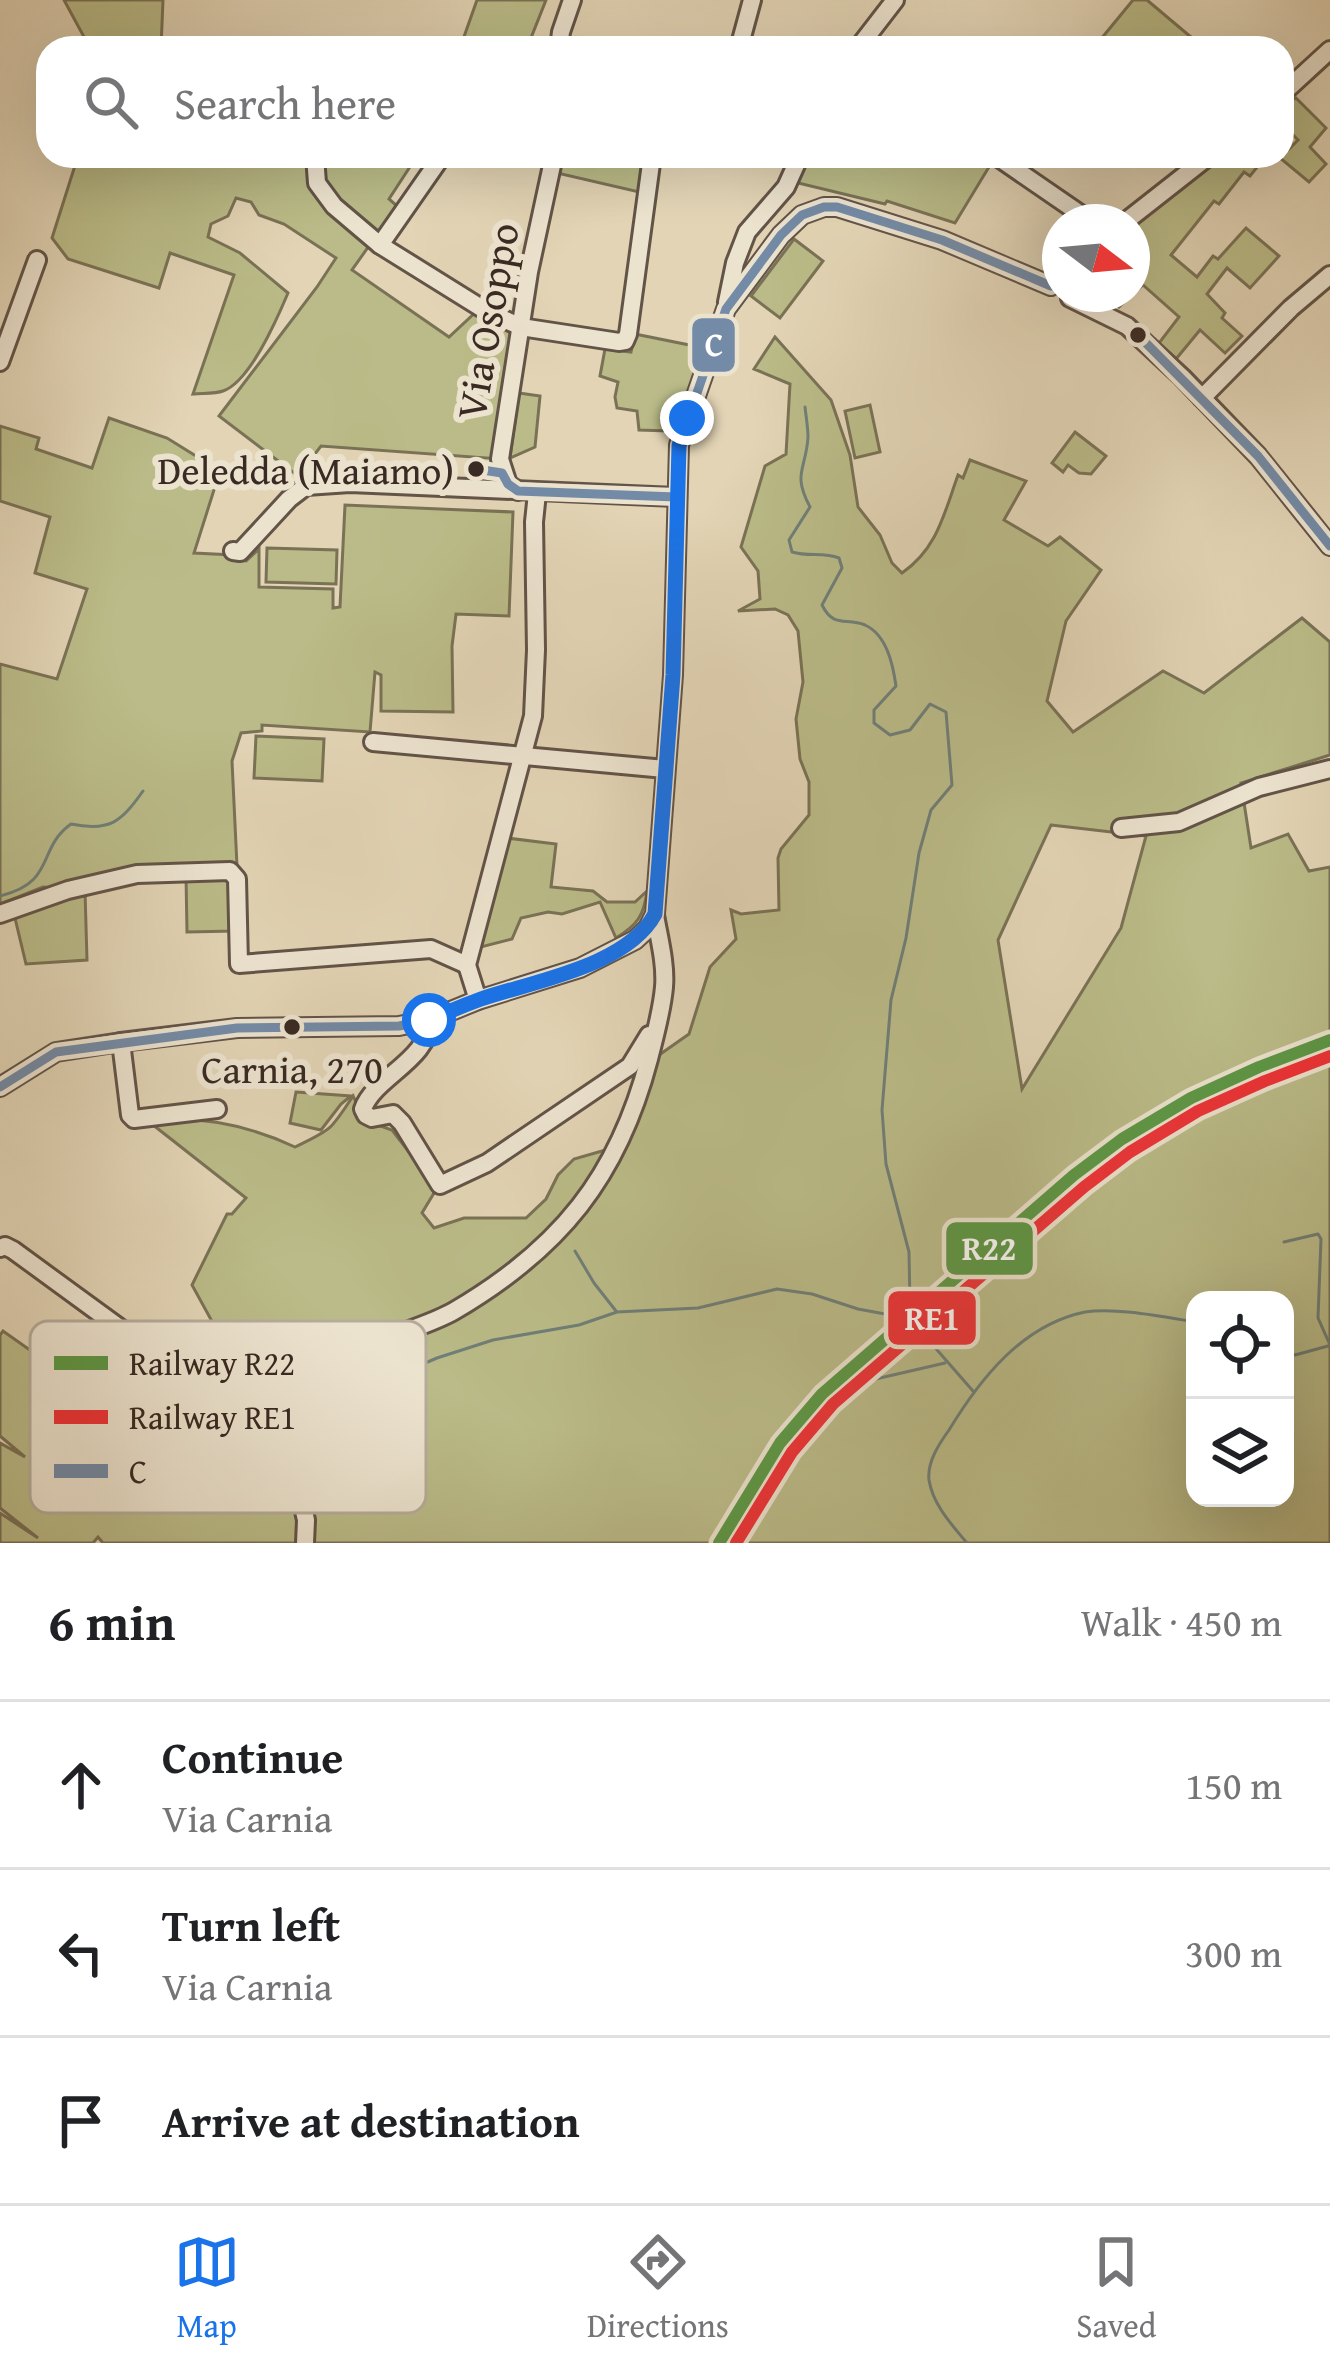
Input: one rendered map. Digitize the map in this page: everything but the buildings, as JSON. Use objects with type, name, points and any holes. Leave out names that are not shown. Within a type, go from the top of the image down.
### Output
[{"type":"street","points":[[560,36],[572,0]]},
{"type":"street","points":[[742,36],[752,0]]},
{"type":"street","points":[[867,36],[895,0]]},
{"type":"street","points":[[1294,83],[1330,50]]},
{"type":"street","points":[[316,168],[317,182],[334,206],[380,245],[486,311],[520,327],[626,341],[650,168]]},
{"type":"street","points":[[380,245],[434,168]]},
{"type":"street","name":"Via Osoppo","points":[[467,965],[532,716],[534,522],[528,492],[508,484],[500,459],[529,272],[551,168]]},
{"type":"street","points":[[426,1325],[536,1255],[570,1222],[622,1142],[636,1108],[665,984],[655,914],[673,675],[679,446],[747,232],[786,187],[795,168]]},
{"type":"street","points":[[1013,168],[1066,204]]},
{"type":"street","points":[[1148,204],[1194,168]]},
{"type":"street","points":[[726,309],[781,235],[802,215],[824,207],[942,240],[1042,278]]},
{"type":"street","points":[[0,362],[37,260]]},
{"type":"street","points":[[1202,398],[1330,275]]},
{"type":"street","points":[[1101,312],[1127,326],[1202,398],[1258,456],[1330,546]]},
{"type":"street","points":[[233,551],[240,551],[306,486],[350,483],[676,497]]},
{"type":"street","points":[[373,742],[665,769]]},
{"type":"street","points":[[1121,827],[1179,822],[1259,787],[1330,769]]},
{"type":"street","points":[[0,914],[68,890],[137,874],[230,871],[238,879],[239,964],[431,949],[467,965],[478,1000]]},
{"type":"street","points":[[0,1087],[56,1052],[237,1028],[399,1026],[429,1020],[580,968],[635,940],[655,914]]},
{"type":"street","points":[[429,1020],[429,1030],[414,1053],[368,1097],[363,1109],[372,1118],[393,1114],[440,1185],[487,1162],[630,1066],[659,1019]]},
{"type":"street","points":[[121,1042],[134,1119],[217,1109]]},
{"type":"street","points":[[0,1248],[13,1250],[110,1321]]},
{"type":"street","points":[[304,1513],[305,1543]]},
{"type":"green space","points":[[64,0],[163,0],[162,36],[84,36]]},
{"type":"green space","points":[[477,0],[546,0],[532,36],[464,36]]},
{"type":"green space","points":[[1133,0],[1147,0],[1190,36],[1103,36]]},
{"type":"green space","points":[[1294,99],[1326,128],[1310,147],[1326,164],[1309,182],[1292,168],[1298,140]]},
{"type":"green space","points":[[74,168],[409,168],[389,199],[397,206],[352,270],[449,337],[478,310],[521,327],[500,459],[321,446],[298,476],[219,416],[336,258],[284,224],[259,215],[251,202],[236,198],[228,216],[211,224],[208,237],[240,253],[288,293],[243,376],[212,393],[193,394],[234,275],[170,253],[159,288],[68,259],[52,238]]},
{"type":"green space","points":[[559,168],[643,168],[639,192],[557,173]]},
{"type":"green space","points":[[800,168],[988,168],[955,223],[887,201],[794,182]]},
{"type":"green space","points":[[1206,168],[1256,168],[1250,176],[1244,172],[1219,204],[1214,201],[1171,255],[1197,277],[1246,228],[1279,256],[1250,288],[1227,268],[1207,294],[1225,313],[1222,318],[1242,336],[1225,353],[1200,330],[1176,359],[1159,343],[1179,317],[1150,291],[1150,211]]},
{"type":"green space","points":[[794,239],[823,261],[780,318],[751,296]]},
{"type":"green space","points":[[635,334],[704,348],[680,417],[669,431],[639,430],[637,411],[617,408],[618,382],[600,376],[605,349],[631,352]]},
{"type":"green space","points":[[775,337],[831,400],[850,455],[858,507],[902,573],[931,542],[958,475],[963,478],[970,460],[1026,481],[1004,520],[1048,546],[1060,537],[1101,570],[1066,621],[1047,701],[1073,732],[1163,671],[1204,693],[1302,618],[1330,642],[1330,755],[1241,783],[1251,848],[1288,834],[1309,871],[1330,867],[1330,1543],[103,1543],[98,1537],[93,1543],[0,1543],[0,1513],[38,1538],[0,1508],[0,1443],[25,1457],[0,1436],[3,1331],[30,1350],[30,1513],[426,1513],[426,1321],[212,1321],[192,1285],[227,1214],[246,1198],[148,1121],[223,1124],[295,1147],[329,1128],[353,1096],[366,1121],[392,1130],[429,1178],[434,1193],[422,1213],[434,1228],[464,1218],[526,1218],[574,1159],[609,1149],[636,1090],[632,1074],[689,1034],[710,967],[736,939],[731,910],[741,914],[779,910],[778,858],[809,815],[809,782],[800,759],[796,719],[803,682],[798,631],[788,615],[775,609],[738,611],[760,599],[758,571],[741,547],[765,466],[786,454],[790,384],[754,369]],"holes":[[[1051,825],[1146,836],[1121,928],[1022,1089],[998,940]]]},
{"type":"green space","points":[[519,393],[540,396],[535,447],[510,458]]},
{"type":"green space","points":[[870,405],[880,452],[855,458],[845,411]]},
{"type":"green space","points":[[109,418],[167,438],[220,471],[194,553],[234,555],[246,561],[259,549],[259,587],[333,589],[333,608],[340,607],[345,505],[513,512],[509,616],[456,614],[453,712],[381,711],[381,675],[375,672],[370,732],[262,725],[262,731],[241,733],[232,761],[237,866],[132,870],[43,887],[0,904],[0,664],[57,679],[87,589],[35,573],[50,517],[0,501],[0,426],[39,438],[36,449],[92,468]]},
{"type":"green space","points":[[1075,432],[1106,456],[1091,474],[1068,465],[1063,472],[1052,463]]},
{"type":"green space","points":[[267,548],[337,550],[336,584],[266,582]]},
{"type":"green space","points":[[256,736],[324,739],[322,781],[254,778]]},
{"type":"green space","points":[[507,838],[556,844],[551,887],[593,891],[607,902],[635,902],[647,891],[638,919],[616,938],[600,902],[562,914],[521,918],[512,939],[477,948]]},
{"type":"green space","points":[[186,876],[230,876],[235,931],[187,932]]},
{"type":"green space","points":[[85,891],[87,960],[26,964],[14,914]]},
{"type":"green space","points":[[296,1092],[351,1096],[321,1130],[290,1123]]},
{"type":"waterway","points":[[805,407],[808,437],[801,479],[810,507],[789,540],[792,552],[839,558],[842,568],[822,605],[836,620],[865,625],[884,643],[896,686],[874,710],[874,723],[890,735],[910,730],[930,704],[946,712],[952,785],[931,810],[919,853],[891,1000],[882,1110],[886,1164],[909,1252],[913,1314]]},
{"type":"waterway","points":[[0,896],[18,890],[38,874],[53,844],[71,824],[96,827],[113,822],[143,791]]},
{"type":"waterway","points":[[1284,1242],[1318,1234],[1321,1239],[1318,1318],[1330,1345]]},
{"type":"waterway","points":[[575,1251],[616,1311]]},
{"type":"waterway","points":[[426,1363],[493,1340],[579,1325],[617,1312],[698,1308],[777,1289],[885,1314],[913,1314],[931,1343],[973,1391]]},
{"type":"waterway","points":[[967,1543],[935,1498],[930,1467],[961,1411],[1005,1357],[1042,1329],[1085,1312],[1186,1321]]},
{"type":"waterway","points":[[1294,1355],[1328,1346]]},
{"type":"waterway","points":[[854,1384],[945,1363]]},
{"type":"rail line","name":"R22","points":[[719,1543],[780,1443],[822,1394],[1074,1175],[1122,1139],[1191,1098],[1330,1040]]},
{"type":"rail line","name":"RE1","points":[[736,1543],[792,1452],[833,1404],[1084,1187],[1130,1152],[1198,1111],[1330,1056]]},
{"type":"transit line","name":"C","points":[[0,1087],[56,1052],[237,1028],[399,1026],[429,1020],[580,968],[635,940],[655,914],[673,675],[679,445],[726,309],[781,235],[802,215],[824,207],[942,240],[1042,282]]},
{"type":"transit line","name":"C","points":[[1138,335],[1258,456],[1330,546]]},
{"type":"transit line","name":"C","points":[[476,469],[502,473],[518,491],[676,497]]},
{"type":"place","name":"Deledda (Maiamo)","points":[[476,469]]},
{"type":"place","name":"Carnia, 270","points":[[292,1027]]},
{"type":"route","points":[[429,1020],[580,968],[635,940],[655,914],[673,675],[679,446],[687,418]]}]
